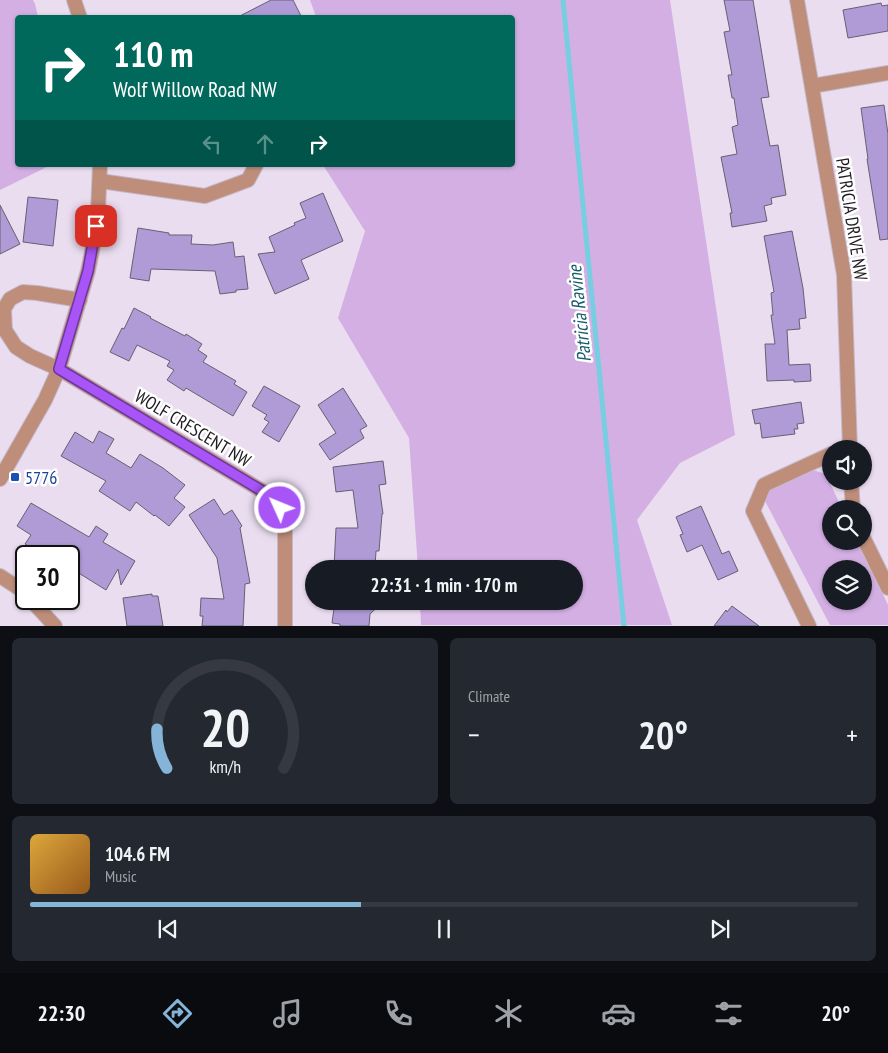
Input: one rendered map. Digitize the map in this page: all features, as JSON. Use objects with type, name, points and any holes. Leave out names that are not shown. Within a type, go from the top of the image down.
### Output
[{"type":"street","points":[[74,0],[79,15]]},
{"type":"street","name":"PATRICIA DRIVE NW","points":[[797,0],[844,275],[847,440]]},
{"type":"street","points":[[812,86],[888,73]]},
{"type":"street","points":[[0,479],[45,400],[59,369],[88,271],[98,211],[100,167]]},
{"type":"street","points":[[100,181],[205,196],[248,180],[255,167]]},
{"type":"street","name":"WOLF CRESCENT NW","points":[[80,300],[24,292],[10,299],[4,309],[5,330],[16,347],[30,356],[59,369],[274,498],[285,518],[285,626]]},
{"type":"street","points":[[809,626],[753,511],[764,484],[822,458]]},
{"type":"street","points":[[869,550],[888,588]]},
{"type":"street","points":[[0,576],[15,586]]},
{"type":"street","points":[[40,610],[55,626]]},
{"type":"shaded area","points":[[0,0],[33,0],[38,15],[15,15],[15,167],[47,167],[0,190]]},
{"type":"shaded area","points":[[310,0],[670,0],[735,435],[680,463],[637,520],[672,625],[421,625],[420,610],[583,610],[583,560],[417,560],[409,438],[338,318],[365,231],[324,167],[515,167],[515,15],[315,15]]},
{"type":"shaded area","points":[[813,470],[822,473],[822,490],[833,490],[838,500],[822,500],[822,550],[862,550],[867,560],[822,560],[822,610],[765,501],[771,486]]},
{"type":"shaded area","points":[[872,571],[888,605],[888,625],[830,625],[822,610],[872,610]]},
{"type":"building","points":[[271,0],[293,0],[300,15],[242,15]]},
{"type":"building","points":[[724,0],[753,0],[769,97],[761,98],[770,146],[778,145],[786,195],[771,198],[772,204],[764,206],[767,221],[732,227],[730,213],[732,213],[721,157],[737,154],[732,127],[738,125],[728,75],[732,75],[724,32],[730,31]]},
{"type":"building","points":[[881,3],[882,6],[888,5],[888,31],[848,38],[843,10]]},
{"type":"building","points":[[884,105],[888,134],[888,239],[880,240],[861,108]]},
{"type":"building","points":[[323,193],[343,241],[301,260],[309,279],[275,294],[258,254],[275,252],[269,237],[306,218],[300,203]]},
{"type":"building","points":[[28,197],[58,200],[53,246],[23,242]]},
{"type":"building","points":[[0,205],[20,244],[0,254]]},
{"type":"building","points":[[138,228],[169,233],[169,235],[192,235],[191,244],[213,245],[233,242],[235,257],[244,256],[248,289],[220,294],[215,271],[151,269],[149,281],[130,278]]},
{"type":"building","points":[[792,231],[803,288],[806,318],[799,319],[800,329],[787,330],[789,365],[810,364],[811,381],[767,381],[765,344],[775,344],[771,315],[773,315],[771,293],[774,292],[764,236]]},
{"type":"building","points":[[134,308],[202,344],[198,350],[207,356],[203,362],[236,381],[234,384],[247,392],[233,416],[186,388],[184,391],[167,380],[174,370],[167,366],[170,361],[137,345],[129,361],[110,352]]},
{"type":"building","points":[[264,386],[300,406],[279,442],[262,432],[269,422],[264,419],[267,415],[252,406]]},
{"type":"building","points":[[343,388],[367,426],[360,430],[364,438],[330,460],[319,444],[336,433],[318,405]]},
{"type":"building","points":[[801,402],[804,423],[797,424],[798,429],[794,429],[795,434],[762,438],[760,423],[755,424],[752,410]]},
{"type":"building","points":[[99,431],[114,439],[106,453],[131,468],[140,454],[163,468],[185,485],[174,498],[185,507],[169,526],[136,502],[130,511],[99,491],[106,481],[61,456],[75,432],[93,443]]},
{"type":"building","points":[[383,461],[386,484],[379,485],[383,514],[379,551],[376,551],[375,560],[334,560],[336,528],[358,528],[353,490],[336,492],[333,467]]},
{"type":"building","points":[[214,499],[224,515],[232,510],[242,526],[240,528],[250,583],[245,584],[243,626],[202,626],[203,616],[200,616],[201,598],[224,599],[217,558],[189,515]]},
{"type":"building","points":[[31,503],[89,537],[96,526],[108,534],[103,542],[135,561],[121,585],[118,569],[106,590],[80,574],[80,545],[27,545],[25,544],[31,535],[17,526]]},
{"type":"building","points":[[701,506],[722,554],[729,551],[738,571],[718,580],[702,545],[687,552],[680,535],[683,534],[676,517]]},
{"type":"building","points":[[152,594],[152,596],[158,596],[163,626],[127,626],[123,598]]},
{"type":"building","points":[[732,606],[759,626],[714,626],[726,610],[727,612]]},
{"type":"building","points":[[334,610],[374,610],[370,614],[369,626],[340,626],[340,624],[332,623]]},
{"type":"waterway","name":"Patricia Ravine","points":[[563,0],[624,626]]},
{"type":"place","name":"5776","points":[[15,477]]},
{"type":"route","points":[[96,226],[88,271],[59,369],[274,498],[280,508]]}]
